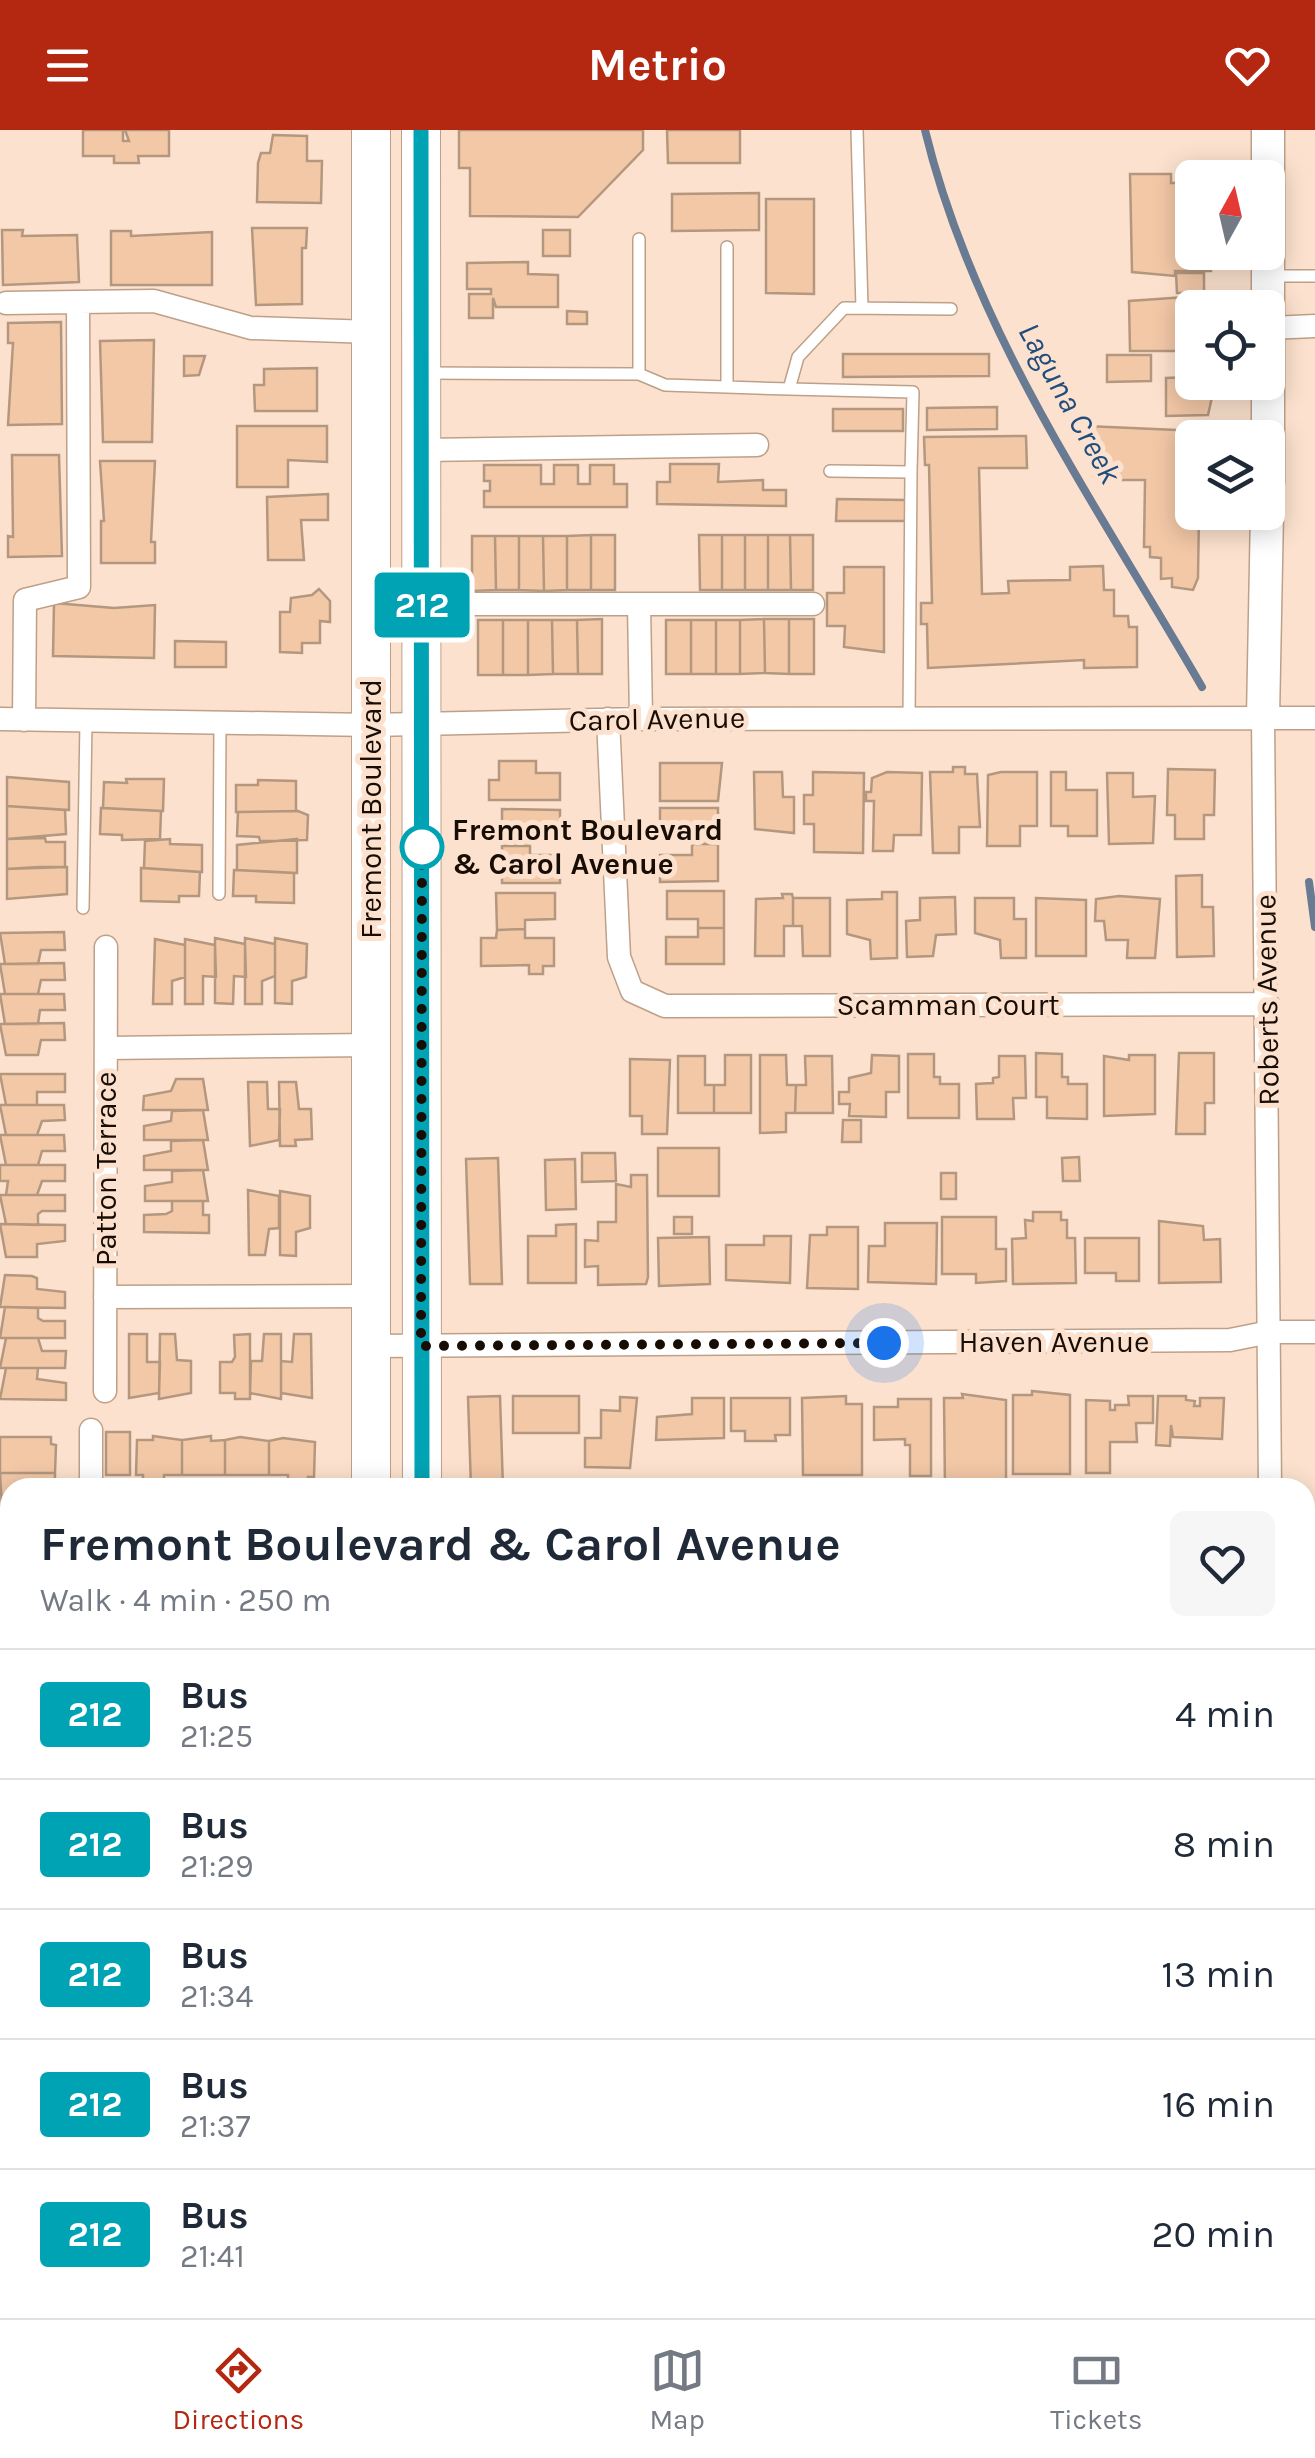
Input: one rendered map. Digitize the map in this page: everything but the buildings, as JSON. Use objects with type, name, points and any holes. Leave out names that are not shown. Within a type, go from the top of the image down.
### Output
[{"type":"main road","name":"Fremont Boulevard","points":[[370,1478],[371,130]]},
{"type":"main road","name":"Fremont Boulevard","points":[[421,130],[422,1478]]},
{"type":"street","points":[[1268,130],[1268,290]]},
{"type":"street","points":[[6,303],[154,301],[251,328],[372,332]]},
{"type":"street","points":[[12,720],[25,600],[79,587],[78,302]]},
{"type":"street","points":[[1285,327],[1315,326]]},
{"type":"street","points":[[422,450],[757,445]]},
{"type":"street","name":"Roberts Avenue","points":[[1267,530],[1263,717],[1270,1478]]},
{"type":"street","points":[[476,604],[814,604]]},
{"type":"street","points":[[639,604],[641,719]]},
{"type":"street","name":"Carol Avenue","points":[[12,720],[371,725],[608,719],[1315,718]]},
{"type":"street","name":"Scamman Court","points":[[608,719],[619,957],[632,991],[666,1006],[1268,1004]]},
{"type":"street","name":"Patton Terrace","points":[[105,1391],[106,947]]},
{"type":"street","points":[[106,1048],[372,1045]]},
{"type":"street","points":[[105,1297],[372,1296]]},
{"type":"street","name":"Haven Avenue","points":[[372,1346],[1230,1340],[1270,1332],[1315,1332]]},
{"type":"street","points":[[91,1478],[92,1430]]},
{"type":"lane","points":[[857,130],[862,308]]},
{"type":"lane","points":[[639,238],[639,374]]},
{"type":"lane","points":[[727,246],[727,386]]},
{"type":"lane","points":[[1268,276],[1315,276]]},
{"type":"lane","points":[[789,389],[798,357],[844,308],[952,309]]},
{"type":"lane","points":[[421,374],[639,374],[665,385],[913,392],[909,718]]},
{"type":"lane","points":[[830,471],[911,472]]},
{"type":"lane","points":[[84,908],[86,722]]},
{"type":"lane","points":[[218,894],[220,723]]},
{"type":"waterway","name":"Laguna Creek","points":[[925,130],[974,278],[1007,348],[1082,486],[1202,687]]},
{"type":"waterway","name":"Laguna Creek","points":[[1309,882],[1315,927]]},
{"type":"bus line","name":"212","points":[[421,130],[422,1478]]},
{"type":"place","name":"Fremont Boulevard & Carol Avenue","points":[[422,847]]},
{"type":"route","points":[[422,847],[421,1346],[884,1343]]}]
